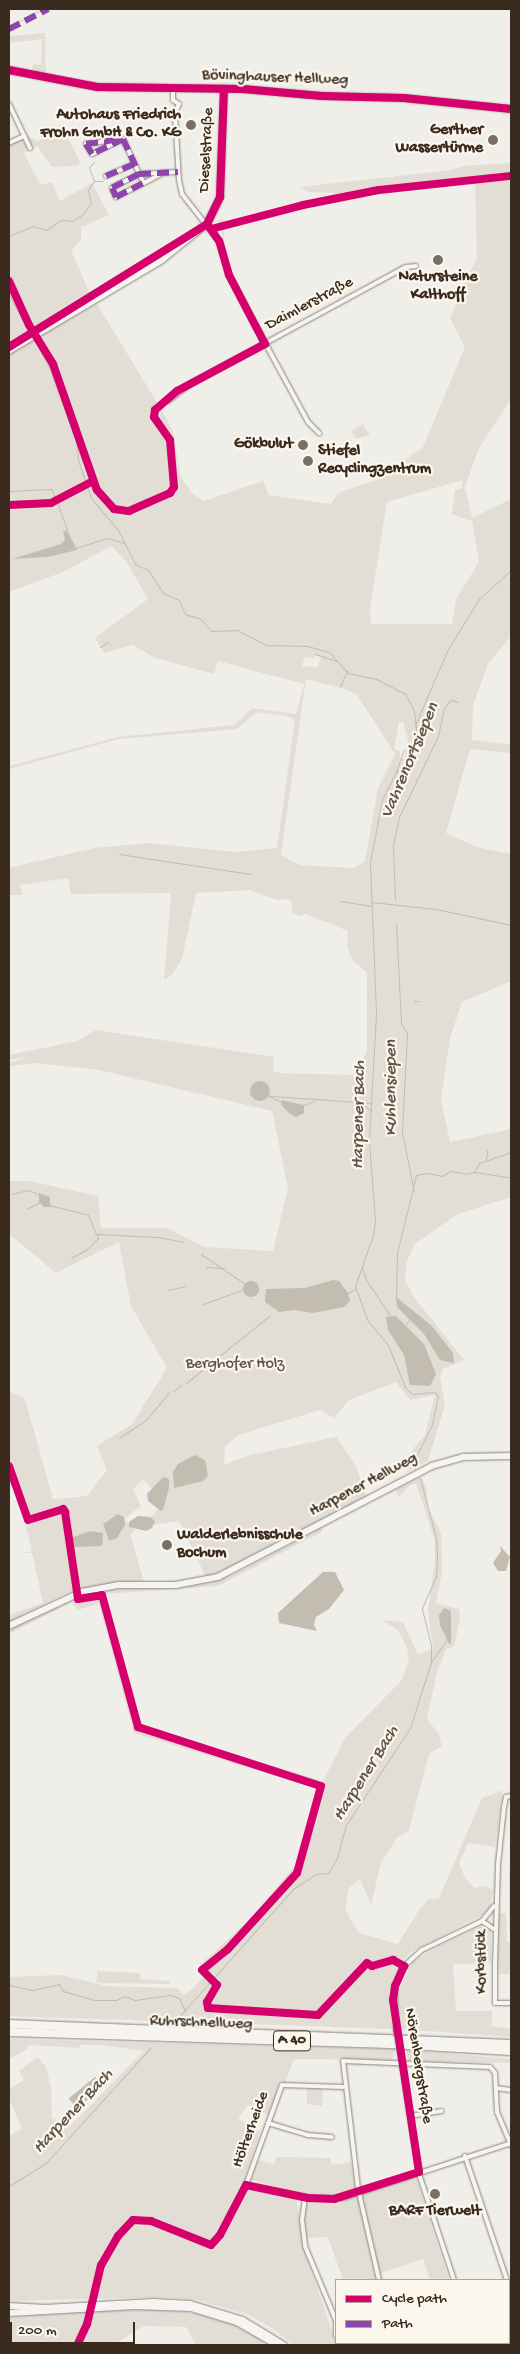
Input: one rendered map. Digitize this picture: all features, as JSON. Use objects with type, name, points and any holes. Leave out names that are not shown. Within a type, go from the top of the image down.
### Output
[{"type":"highway","name":"Ruhrschnellweg","points":[[9,2024],[511,2044]]},
{"type":"highway","name":"Ruhrschnellweg","points":[[9,2032],[390,2044],[511,2052]]},
{"type":"street","name":"Bövinghauser Hellweg","points":[[9,70],[75,85],[173,90],[224,88],[412,98],[511,109]]},
{"type":"street","name":"Dieselstraße","points":[[207,224],[218,206],[220,193],[224,88]]},
{"type":"street","points":[[173,90],[173,100],[179,104],[175,113],[178,172],[187,202],[207,224],[219,241],[229,275],[308,422],[319,433]]},
{"type":"street","points":[[9,104],[30,148]]},
{"type":"street","points":[[9,143],[24,136]]},
{"type":"street","points":[[114,139],[123,139],[92,154],[86,144],[114,139]]},
{"type":"street","points":[[123,139],[144,183]]},
{"type":"street","points":[[106,176],[134,164]]},
{"type":"street","points":[[165,172],[116,197],[112,188],[139,174],[165,172],[178,172]]},
{"type":"street","points":[[9,351],[162,260],[207,224]]},
{"type":"street","name":"Daimlerstraße","points":[[168,401],[178,391],[406,268],[416,266]]},
{"type":"street","name":"Harpener Hellweg","points":[[9,1626],[82,1592],[118,1585],[176,1585],[218,1577],[432,1466],[464,1457],[511,1456]]},
{"type":"street","points":[[495,1904],[504,1807],[506,1797],[511,1796]]},
{"type":"street","name":"Nörenbergstraße","points":[[454,2279],[419,2172],[396,2030],[395,1986],[404,1966],[422,1950],[482,1921],[495,1904]]},
{"type":"street","name":"Korbstück","points":[[495,1904],[495,2003],[511,2003]]},
{"type":"street","points":[[482,1921],[495,1929]]},
{"type":"street","points":[[335,2320],[305,2246],[302,2220],[305,2198],[334,2199],[359,2193],[465,2156],[511,2144],[497,2112],[496,2073],[490,2067],[342,2061],[359,2193],[379,2279]]},
{"type":"street","name":"Hölterheide","points":[[305,2198],[246,2185],[282,2085],[344,2087]]},
{"type":"street","points":[[496,2088],[511,2090]]},
{"type":"street","name":"Nörenbergstraße","points":[[410,2116],[442,2111]]},
{"type":"street","points":[[268,2123],[291,2131],[332,2137]]},
{"type":"street","points":[[465,2156],[508,2279]]},
{"type":"street","points":[[9,2306],[61,2307],[154,2302],[190,2304],[243,2320],[284,2345]]},
{"type":"street","points":[[9,2313],[135,2306],[191,2308],[237,2322],[277,2345]]},
{"type":"green space","points":[[41,9],[47,9],[9,28],[9,26]]},
{"type":"green space","points":[[45,33],[46,77],[32,73],[33,64],[41,65],[42,39],[11,43],[9,40],[9,36]]},
{"type":"green space","name":"Berghofer Holz","points":[[65,132],[80,162],[78,166],[52,167],[37,146],[24,153],[41,185],[52,182],[60,201],[92,183],[109,215],[81,227],[81,240],[71,250],[90,294],[62,311],[61,317],[85,303],[58,325],[97,304],[173,431],[181,478],[193,494],[204,501],[263,481],[269,495],[331,504],[338,493],[379,479],[423,447],[465,347],[450,318],[477,257],[475,183],[371,195],[294,210],[224,230],[224,239],[218,220],[224,219],[224,224],[338,193],[309,192],[299,187],[452,170],[463,166],[511,163],[511,399],[479,448],[465,487],[472,518],[511,499],[511,636],[488,664],[473,705],[472,740],[511,745],[511,753],[470,749],[446,833],[476,847],[511,854],[511,981],[462,1002],[450,1038],[441,1100],[450,1142],[511,1129],[511,1197],[456,1215],[415,1244],[407,1261],[405,1280],[414,1297],[464,1360],[443,1369],[440,1377],[445,1405],[428,1461],[407,1472],[413,1449],[425,1435],[435,1395],[410,1400],[396,1382],[349,1400],[334,1418],[320,1410],[239,1435],[225,1446],[224,1465],[250,1455],[336,1437],[356,1466],[366,1497],[243,1563],[206,1577],[179,1521],[152,1525],[151,1517],[164,1503],[143,1479],[133,1489],[141,1506],[124,1519],[135,1530],[130,1534],[144,1582],[126,1582],[70,1591],[9,1622],[11,1614],[43,1603],[32,1553],[23,1553],[32,1551],[21,1507],[14,1486],[9,1487],[9,1391],[25,1399],[53,1499],[80,1497],[88,1495],[107,1470],[97,1446],[132,1424],[167,1368],[131,1306],[119,1242],[56,1273],[9,1234],[10,1181],[29,1181],[98,1196],[101,1228],[167,1228],[204,1247],[273,1251],[288,1188],[272,1111],[99,1070],[36,1063],[9,1066],[9,1063],[27,1057],[9,1060],[9,1055],[77,1041],[96,1030],[274,1057],[273,1071],[280,1073],[354,1075],[367,1051],[367,972],[353,961],[347,947],[348,931],[306,914],[299,916],[292,912],[292,902],[288,899],[277,900],[249,890],[196,893],[182,959],[172,975],[164,980],[171,893],[71,894],[68,878],[20,885],[22,895],[9,895],[9,868],[94,848],[149,843],[235,852],[277,848],[294,727],[294,719],[286,716],[257,712],[237,729],[119,739],[9,769],[9,766],[118,737],[234,725],[252,708],[296,714],[304,684],[218,661],[214,674],[155,658],[133,645],[104,653],[95,638],[148,599],[127,563],[112,546],[63,572],[9,592],[9,145],[28,136],[38,141]],"holes":[[[463,480],[462,488],[455,490],[452,514],[472,521],[479,562],[456,599],[452,624],[371,624],[370,608],[387,502]],[[315,655],[321,656],[318,667],[302,666],[305,657],[314,659]],[[306,679],[345,689],[357,695],[395,754],[378,788],[365,861],[354,868],[300,865],[281,855]],[[399,722],[403,722],[408,741],[404,759],[400,758],[400,751],[394,749]]]},
{"type":"green space","points":[[363,424],[370,435],[356,439],[351,431]]},
{"type":"green space","points":[[421,1477],[426,1487],[428,1507],[441,1533],[442,1572],[436,1604],[459,1609],[460,1619],[454,1647],[446,1649],[437,1672],[427,1719],[438,1733],[442,1746],[429,1754],[409,1830],[397,1838],[381,1862],[371,1905],[360,1879],[349,1888],[345,1910],[359,1933],[398,1944],[421,1907],[429,1899],[439,1898],[482,1798],[503,1790],[495,1847],[468,1843],[459,1863],[465,1878],[475,1888],[485,1886],[493,1890],[490,1907],[484,1914],[416,1949],[402,1960],[391,1985],[392,2029],[9,2016],[9,1977],[61,1975],[107,1986],[177,1988],[184,1995],[191,1990],[207,1974],[200,1965],[250,1919],[300,1859],[318,1789],[134,1733],[99,1604],[77,1610],[72,1602],[9,1634],[9,1629],[87,1595],[117,1589],[182,1588],[212,1582],[233,1575],[322,1527],[322,1532],[218,1586],[103,1594],[140,1725],[323,1781],[345,1738],[402,1680],[409,1659],[407,1648],[398,1630],[382,1620],[403,1622],[418,1655],[433,1649],[428,1611],[435,1560],[434,1538],[416,1483],[409,1486],[399,1497],[395,1490]]},
{"type":"green space","points":[[509,1867],[511,1867],[511,1932],[509,1932]]},
{"type":"green space","points":[[498,1913],[506,1913],[507,1942],[511,1943],[511,1974],[498,1974]]},
{"type":"green space","points":[[481,1926],[491,1931],[491,1963],[453,1964],[456,2011],[492,2011],[492,2026],[511,2029],[511,2037],[400,2029],[399,1989],[412,1963],[430,1951]]},
{"type":"green space","points":[[98,1971],[140,1973],[140,1979],[171,1981],[170,1984],[102,1983],[96,1982]]},
{"type":"green space","points":[[9,2039],[395,2049],[392,2060],[294,2059],[285,2083],[279,2083],[268,2115],[248,2105],[238,2118],[260,2132],[242,2188],[296,2198],[306,2256],[335,2344],[337,2345],[293,2345],[275,2330],[249,2315],[198,2300],[164,2297],[9,2301],[9,2136],[22,2128],[9,2099],[9,2089],[24,2080],[19,2071],[38,2057],[46,2067],[51,2087],[52,2118],[70,2126],[144,2051],[101,2045],[80,2045],[80,2048],[28,2045],[27,2049],[9,2059]]},
{"type":"green space","points":[[406,2050],[511,2059],[511,2063],[408,2061]]},
{"type":"green space","points":[[307,2087],[323,2087],[322,2106],[307,2104]]},
{"type":"green space","points":[[277,2157],[330,2158],[332,2165],[351,2162],[357,2196],[416,2177],[449,2279],[430,2279],[423,2259],[381,2273],[383,2279],[343,2279],[328,2237],[306,2238],[304,2195],[249,2179],[258,2160],[274,2164]]},
{"type":"green space","points":[[118,2310],[163,2310],[201,2314],[225,2320],[265,2341],[261,2345],[196,2345],[186,2327],[144,2326],[113,2345],[9,2345],[9,2317]]},
{"type":"green space","points":[[342,2344],[399,2344],[399,2345]]},
{"type":"shaded area","points":[[67,530],[77,550],[47,557],[12,559],[61,544],[65,540],[63,532]]},
{"type":"shaded area","points":[[260,1081],[267,1084],[270,1091],[267,1098],[260,1101],[253,1098],[250,1091],[253,1084]]},
{"type":"shaded area","points":[[281,1100],[304,1105],[304,1113],[296,1117],[290,1114],[282,1106]]},
{"type":"shaded area","points":[[39,1193],[50,1197],[50,1204],[54,1207],[44,1207],[39,1202]]},
{"type":"shaded area","points":[[333,1280],[339,1281],[348,1293],[350,1301],[344,1307],[313,1313],[294,1310],[279,1312],[265,1302],[266,1289],[305,1288]]},
{"type":"shaded area","points":[[251,1281],[259,1289],[251,1297],[243,1289]]},
{"type":"shaded area","points":[[396,1297],[432,1326],[453,1353],[454,1363],[440,1360],[424,1334],[397,1307]]},
{"type":"shaded area","points":[[396,1316],[424,1344],[436,1374],[430,1386],[410,1385],[404,1355],[388,1330],[386,1317]]},
{"type":"shaded area","points":[[195,1455],[205,1460],[208,1476],[203,1481],[174,1488],[173,1472],[178,1464]]},
{"type":"shaded area","points":[[163,1477],[169,1479],[169,1488],[163,1510],[161,1511],[148,1501],[147,1494]]},
{"type":"shaded area","points":[[118,1514],[124,1517],[125,1525],[117,1538],[109,1541],[103,1524]]},
{"type":"shaded area","points":[[138,1516],[150,1517],[155,1521],[152,1528],[146,1531],[129,1527],[129,1522]]},
{"type":"shaded area","points":[[90,1531],[103,1533],[102,1546],[75,1547],[71,1538]]},
{"type":"shaded area","points":[[500,1546],[510,1557],[506,1571],[498,1571],[493,1563],[501,1551]]},
{"type":"shaded area","points":[[323,1572],[335,1572],[344,1590],[329,1609],[316,1617],[314,1625],[317,1631],[279,1623],[278,1613]]},
{"type":"shaded area","points":[[444,1608],[451,1611],[451,1643],[449,1644],[440,1625],[439,1615]]},
{"type":"shaded area","points":[[95,2077],[103,2087],[77,2108],[69,2098]]},
{"type":"waterway","points":[[9,236],[32,226],[46,230],[61,220],[72,221],[83,214],[91,203],[88,190],[94,181],[89,167],[94,162]]},
{"type":"waterway","points":[[94,181],[103,181]]},
{"type":"waterway","points":[[9,295],[31,336]]},
{"type":"waterway","name":"Harpener Bach","points":[[34,339],[49,367],[76,440],[78,460],[91,498],[118,530],[135,564],[148,570],[163,593],[179,600],[185,614],[201,619],[211,631],[237,630],[267,645],[307,646],[329,652],[348,673],[376,679],[405,694],[414,710],[417,740],[409,764],[396,772],[382,799],[370,863],[376,1014],[369,1141],[375,1221],[373,1235],[355,1286],[368,1321],[388,1345],[405,1387],[412,1394],[434,1392],[438,1396],[432,1425],[415,1459],[415,1469]]},
{"type":"waterway","points":[[9,491],[51,489],[56,499]]},
{"type":"waterway","points":[[58,505],[67,530]]},
{"type":"waterway","points":[[75,548],[107,538],[124,543]]},
{"type":"waterway","points":[[415,725],[448,649],[479,599],[511,570]]},
{"type":"waterway","points":[[100,647],[108,642]]},
{"type":"waterway","points":[[315,654],[336,661]]},
{"type":"waterway","points":[[340,686],[347,671]]},
{"type":"waterway","name":"Vahrenortsiepen","points":[[395,900],[393,845],[399,817],[438,736],[444,708],[451,700],[458,702]]},
{"type":"waterway","points":[[396,772],[404,749]]},
{"type":"waterway","points":[[119,854],[250,874]]},
{"type":"waterway","points":[[340,901],[371,906]]},
{"type":"waterway","points":[[371,902],[436,909],[511,925]]},
{"type":"waterway","name":"Kuhlensiepen","points":[[396,924],[401,1024],[407,1033],[402,1132],[414,1192]]},
{"type":"waterway","points":[[269,1096],[281,1102]]},
{"type":"waterway","points":[[271,1096],[372,1103]]},
{"type":"waterway","points":[[304,1105],[314,1101]]},
{"type":"waterway","points":[[362,1103],[371,1111]]},
{"type":"waterway","points":[[486,1160],[487,1150]]},
{"type":"waterway","name":"Kuhlensiepen","points":[[396,1297],[397,1253],[416,1175],[427,1173],[442,1176],[451,1171],[466,1174],[474,1172],[479,1163],[511,1152]]},
{"type":"waterway","points":[[475,1172],[511,1178]]},
{"type":"waterway","points":[[11,1194],[28,1190],[38,1194]]},
{"type":"waterway","points":[[27,1209],[39,1202]]},
{"type":"waterway","points":[[53,1206],[88,1215],[96,1234],[158,1237],[184,1242]]},
{"type":"waterway","points":[[71,1258],[87,1249],[98,1238],[97,1234]]},
{"type":"waterway","points":[[201,1254],[245,1284]]},
{"type":"waterway","points":[[206,1267],[224,1268]]},
{"type":"waterway","points":[[362,1267],[366,1280],[391,1317]]},
{"type":"waterway","points":[[168,1290],[185,1286]]},
{"type":"waterway","points":[[203,1304],[244,1289]]},
{"type":"waterway","points":[[348,1293],[355,1289]]},
{"type":"waterway","points":[[186,1383],[269,1316]]},
{"type":"waterway","points":[[173,1391],[181,1385]]},
{"type":"waterway","points":[[119,1438],[146,1420],[169,1393]]},
{"type":"waterway","name":"Harpener Bach","points":[[176,2020],[293,1889],[316,1874],[328,1873],[337,1858],[346,1825],[410,1728],[431,1662],[431,1645],[422,1608],[436,1576],[437,1556],[436,1538],[420,1478]]},
{"type":"waterway","points":[[431,1662],[446,1641]]},
{"type":"waterway","points":[[9,1985],[33,1990],[59,1984],[63,1991],[94,2000],[116,2000],[124,1996],[135,2000],[171,1995],[179,1998],[185,2011]]},
{"type":"waterway","name":"Harpener Bach","points":[[9,2186],[46,2163],[151,2047]]},
{"type":"marked path","points":[[9,29],[48,9]]},
{"type":"marked path","points":[[123,139],[92,154],[86,144],[123,139],[139,174],[178,172]]},
{"type":"marked path","points":[[106,176],[134,164]]},
{"type":"marked path","points":[[139,174],[112,188],[116,197],[144,183]]},
{"type":"cycle path","points":[[9,70],[97,87],[243,89],[322,96],[404,98],[511,109]]},
{"type":"cycle path","points":[[9,347],[207,224],[220,197],[224,89]]},
{"type":"cycle path","points":[[211,229],[303,205],[379,190],[511,176]]},
{"type":"cycle path","points":[[9,281],[29,325],[53,364],[97,490],[114,509],[129,511],[170,493],[174,487],[170,440],[154,417],[155,410],[177,391],[265,344],[229,275],[219,241],[207,224]]},
{"type":"cycle path","points":[[9,505],[51,503],[93,481]]},
{"type":"cycle path","points":[[9,1466],[28,1520],[63,1509],[65,1512],[78,1599],[102,1595],[138,1727],[321,1786],[297,1873],[228,1949],[202,1970],[217,1985],[207,2002],[208,2008],[318,2015],[367,1963],[372,1966],[393,1960],[404,1966],[395,1986],[393,2000],[419,2172],[334,2199],[308,2198],[246,2185],[220,2235],[211,2245],[151,2221],[133,2220],[118,2236],[101,2265],[87,2324],[77,2345]]},
{"type":"place","name":"Autohaus Friedrich Frohn GmbH & Co. KG","points":[[191,125]]},
{"type":"place","name":"Gerther Wassertürme","points":[[493,140]]},
{"type":"place","name":"Natursteine Kalthoff","points":[[438,260]]},
{"type":"place","name":"Gökbulut","points":[[303,445]]},
{"type":"place","name":"Stiefel Recyclingzentrum","points":[[308,461]]},
{"type":"place","name":"Walderlebnisschule Bochum","points":[[167,1545]]},
{"type":"place","name":"BARF Tierwelt","points":[[435,2194]]}]
